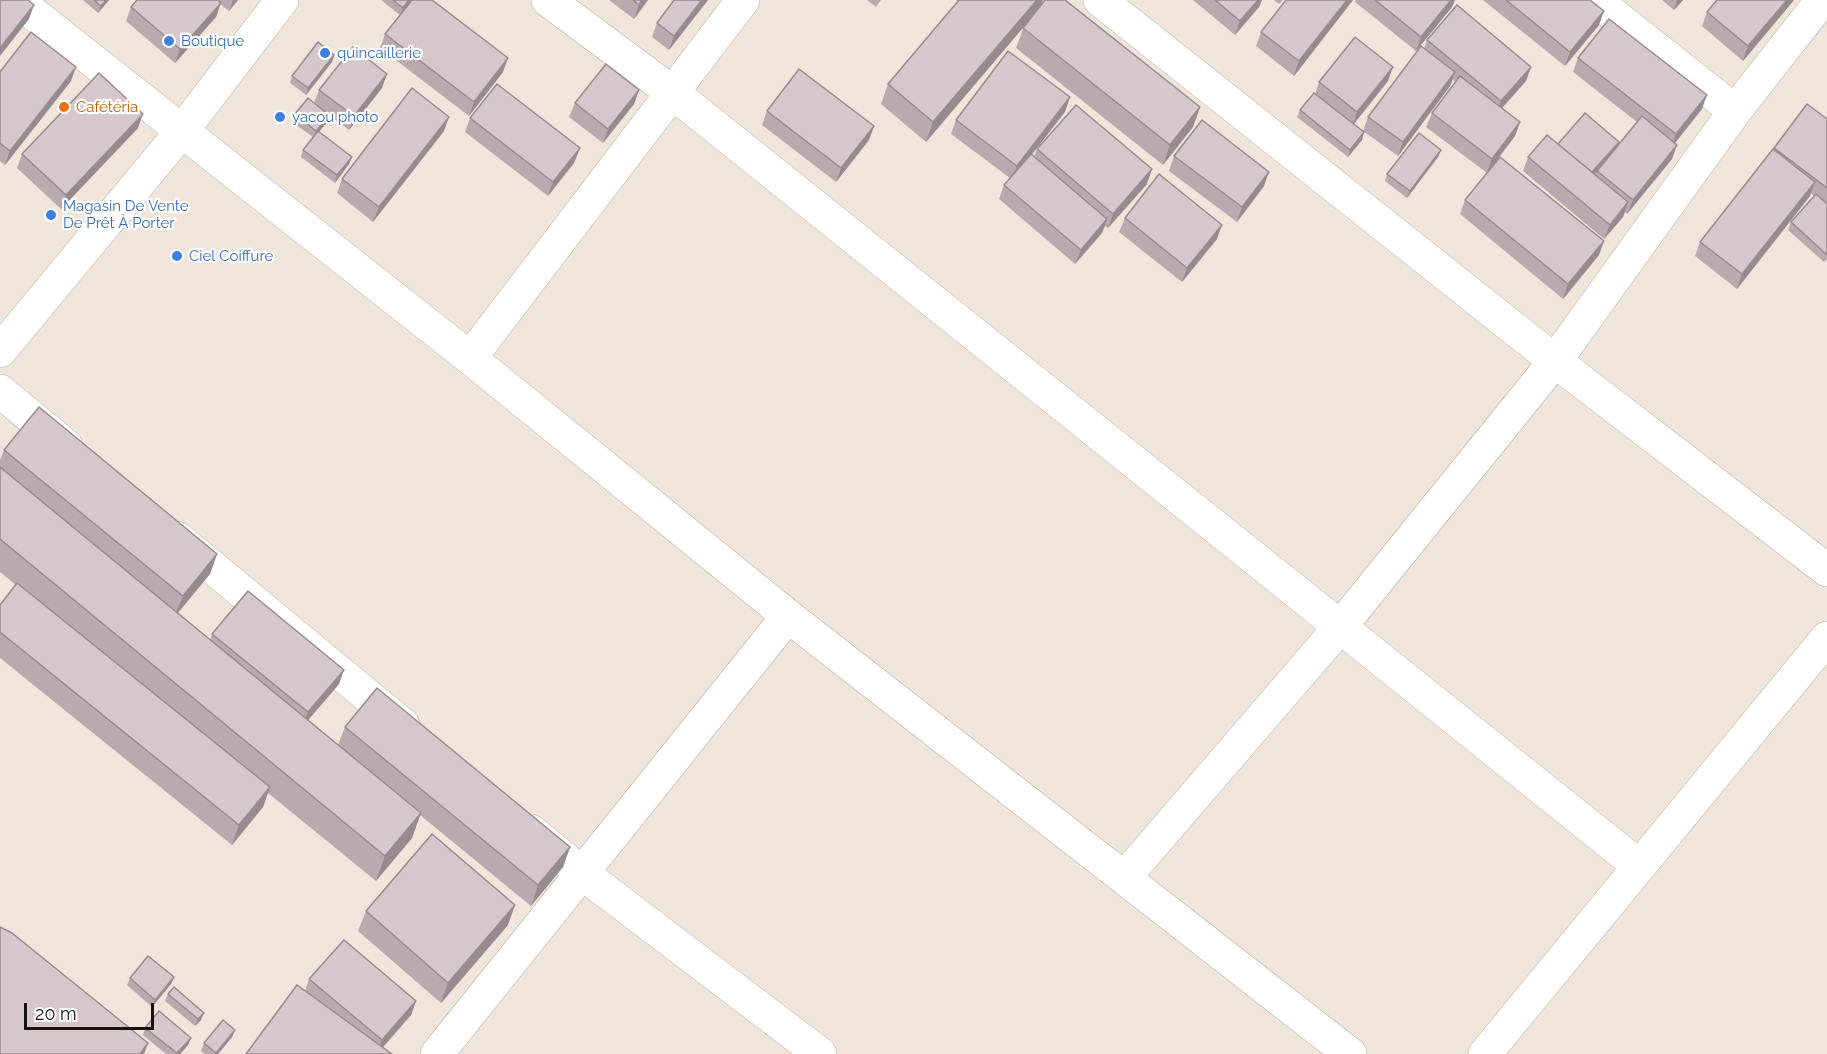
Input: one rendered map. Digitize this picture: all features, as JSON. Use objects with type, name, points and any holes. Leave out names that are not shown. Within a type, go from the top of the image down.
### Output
[{"type":"street","points":[[16,0],[470,358],[788,616],[1350,1054]]},
{"type":"street","points":[[0,351],[182,131],[282,0]]},
{"type":"street","points":[[548,0],[672,93],[1639,866]]},
{"type":"street","points":[[470,358],[743,0]]},
{"type":"street","points":[[1100,0],[1555,361],[1827,570]]},
{"type":"street","points":[[1595,0],[1735,111]]},
{"type":"street","points":[[1124,878],[1340,627],[1555,361],[1735,111],[1822,0]]},
{"type":"street","points":[[0,392],[92,468]]},
{"type":"street","points":[[157,521],[425,743]]},
{"type":"street","points":[[437,1054],[788,616]]},
{"type":"street","points":[[1485,1054],[1827,638]]},
{"type":"street","points":[[508,812],[582,873],[820,1054]]},
{"type":"building","points":[[0,0],[28,0],[34,5],[0,48]]},
{"type":"building","points":[[94,0],[106,0],[101,6]]},
{"type":"building","points":[[137,0],[218,0],[221,3],[180,49],[131,7]]},
{"type":"building","points":[[393,0],[409,0],[403,8]]},
{"type":"building","points":[[412,0],[432,0],[508,58],[474,102],[385,34]]},
{"type":"building","points":[[674,0],[702,0],[674,36],[657,23]]},
{"type":"building","points":[[959,0],[1037,0],[933,122],[888,84]]},
{"type":"building","points":[[1045,0],[1065,0],[1200,107],[1170,145],[1023,28]]},
{"type":"building","points":[[1215,0],[1258,0],[1240,21]]},
{"type":"building","points":[[1286,0],[1347,0],[1299,61],[1261,32]]},
{"type":"building","points":[[1375,0],[1451,0],[1421,37]]},
{"type":"building","points":[[1506,0],[1590,0],[1604,11],[1570,52]]},
{"type":"building","points":[[1717,0],[1787,0],[1748,46],[1707,12]]},
{"type":"building","points":[[1457,5],[1531,67],[1501,101],[1427,40]]},
{"type":"building","points":[[1609,19],[1707,95],[1676,134],[1578,58]]},
{"type":"building","points":[[31,32],[76,67],[10,151],[0,143],[0,72]]},
{"type":"building","points":[[1355,37],[1393,67],[1357,112],[1319,82]]},
{"type":"building","points":[[318,42],[334,55],[308,88],[292,76]]},
{"type":"building","points":[[1421,46],[1455,72],[1403,142],[1368,117]]},
{"type":"building","points":[[353,47],[387,74],[354,116],[319,90]]},
{"type":"building","points":[[1008,51],[1070,97],[1017,166],[956,120]]},
{"type":"building","points":[[606,64],[639,90],[608,129],[575,103]]},
{"type":"building","points":[[799,69],[874,126],[841,168],[767,111]]},
{"type":"building","points":[[99,73],[143,114],[66,195],[22,154]]},
{"type":"building","points":[[1460,76],[1520,122],[1492,159],[1432,113]]},
{"type":"building","points":[[497,84],[580,148],[553,182],[470,118]]},
{"type":"building","points":[[412,88],[449,117],[379,207],[342,179]]},
{"type":"building","points":[[1314,93],[1364,132],[1350,150],[1300,110]]},
{"type":"building","points":[[308,98],[329,115],[316,131],[295,114]]},
{"type":"building","points":[[1807,104],[1827,119],[1827,188],[1774,148]]},
{"type":"building","points":[[1076,105],[1152,169],[1113,214],[1037,149]]},
{"type":"building","points":[[1585,113],[1619,142],[1592,172],[1558,144]]},
{"type":"building","points":[[1642,116],[1677,145],[1633,200],[1597,171]]},
{"type":"building","points":[[1202,120],[1269,172],[1242,207],[1174,156]]},
{"type":"building","points":[[318,131],[352,157],[337,175],[303,150]]},
{"type":"building","points":[[1419,133],[1441,150],[1410,191],[1387,174]]},
{"type":"building","points":[[1547,135],[1628,202],[1610,225],[1528,157]]},
{"type":"building","points":[[1773,149],[1815,182],[1742,274],[1700,242]]},
{"type":"building","points":[[1031,154],[1107,219],[1081,250],[1004,185]]},
{"type":"building","points":[[1500,157],[1604,241],[1568,284],[1465,200]]},
{"type":"building","points":[[1159,174],[1222,225],[1187,268],[1125,218]]},
{"type":"building","points":[[1816,194],[1827,204],[1827,255],[1791,222]]},
{"type":"building","points":[[39,407],[217,554],[183,596],[4,450]]},
{"type":"building","points":[[0,467],[421,813],[385,856],[0,539]]},
{"type":"building","points":[[17,583],[270,787],[239,825],[0,632],[0,605]]},
{"type":"building","points":[[248,591],[344,670],[308,712],[212,634]]},
{"type":"building","points":[[377,688],[570,847],[538,885],[345,727]]},
{"type":"building","points":[[432,834],[515,905],[448,983],[366,911]]},
{"type":"building","points":[[0,927],[12,933],[148,1043],[140,1054],[0,1054]]},
{"type":"building","points":[[344,940],[416,1001],[382,1040],[309,979]]},
{"type":"building","points":[[148,956],[174,977],[155,1000],[130,978]]},
{"type":"building","points":[[297,985],[392,1054],[246,1054]]},
{"type":"building","points":[[174,987],[204,1013],[198,1019],[168,994]]},
{"type":"building","points":[[159,1011],[191,1038],[177,1053],[145,1028]]},
{"type":"building","points":[[223,1020],[235,1030],[216,1053],[204,1043]]},
{"type":"place","name":"Boutique","points":[[169,41]]},
{"type":"place","name":"quincaillerie","points":[[325,53]]},
{"type":"place","name":"Cafétéria","points":[[64,107]]},
{"type":"place","name":"yacou photo","points":[[280,117]]},
{"type":"place","name":"Magasin De Vente De Prêt À Porter","points":[[51,215]]},
{"type":"place","name":"Ciel Coiffure","points":[[177,256]]}]
